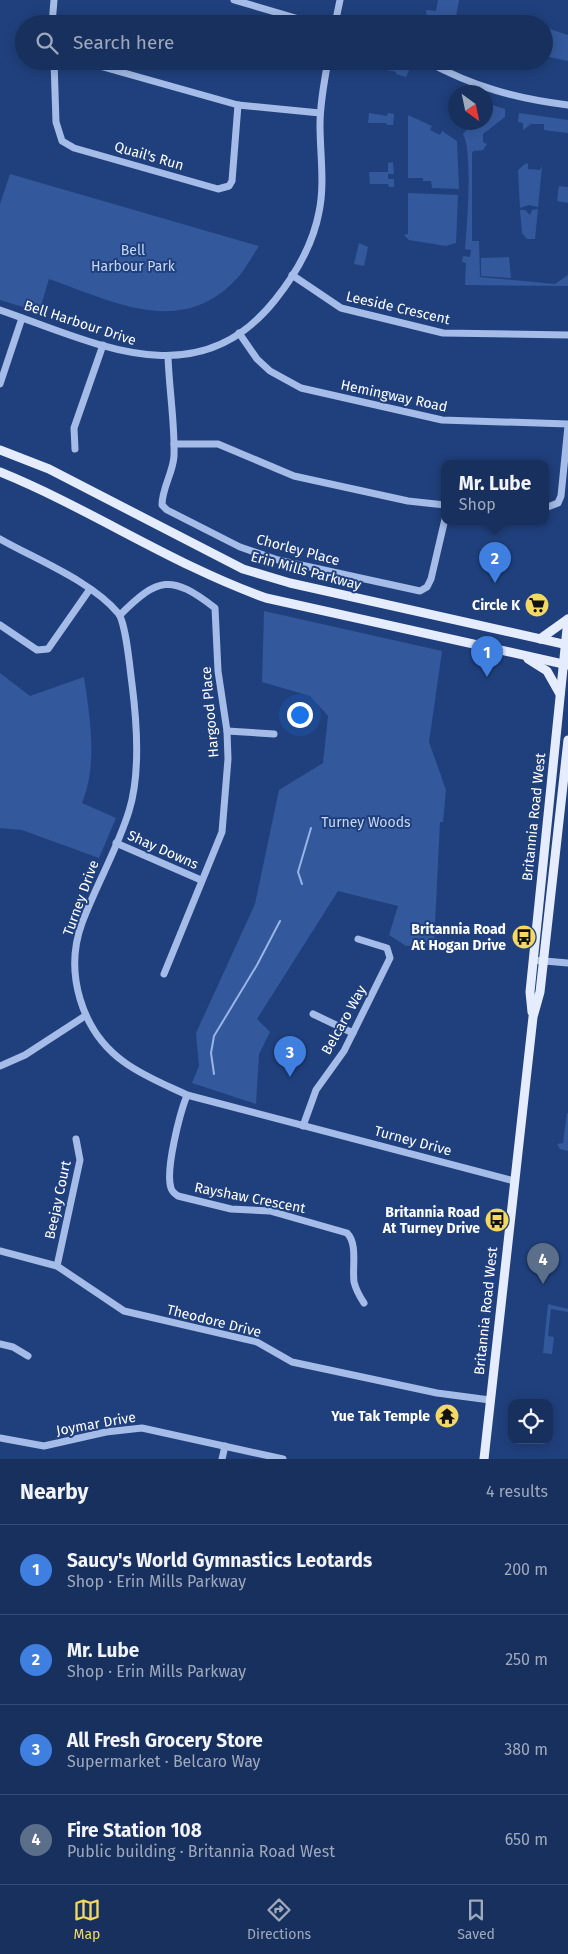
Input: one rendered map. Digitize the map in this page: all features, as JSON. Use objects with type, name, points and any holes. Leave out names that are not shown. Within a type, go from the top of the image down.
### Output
[{"type":"main road","name":"Erin Mills Parkway","points":[[0,450],[49,470],[243,569],[290,583],[567,645]]},
{"type":"main road","points":[[0,472],[40,488],[193,567],[266,598],[566,664]]},
{"type":"main road","points":[[540,639],[568,619]]},
{"type":"main road","name":"Britannia Road West","points":[[485,1456],[532,1017],[530,992],[560,694],[566,664],[568,619]]},
{"type":"main road","points":[[522,655],[547,671],[560,694]]},
{"type":"main road","name":"Britannia Road West","points":[[532,1017],[540,992],[568,740]]},
{"type":"street","points":[[53,15],[54,0]]},
{"type":"street","points":[[234,0],[285,15]]},
{"type":"street","points":[[337,15],[340,0]]},
{"type":"street","name":"Quail's Run","points":[[54,70],[56,122],[62,141],[74,148],[218,189],[229,186],[232,181],[238,105]]},
{"type":"street","points":[[114,70],[238,105],[320,113]]},
{"type":"street","name":"Bell Harbour Drive","points":[[0,310],[132,354],[168,356],[208,349],[239,334],[268,308],[292,275],[308,248],[319,214],[322,197],[320,113],[327,70]]},
{"type":"street","points":[[443,70],[494,92],[533,101],[568,105]]},
{"type":"street","name":"Leeside Crescent","points":[[292,275],[341,308],[424,328],[454,334],[568,335]]},
{"type":"street","points":[[0,384],[22,318]]},
{"type":"street","name":"Hemingway Road","points":[[239,334],[257,359],[270,371],[301,388],[442,420],[568,425]]},
{"type":"street","points":[[75,449],[74,428],[103,345]]},
{"type":"street","name":"Chorley Place","points":[[168,356],[174,444],[173,464],[162,497],[162,504],[167,510],[240,547],[278,560],[420,591],[427,587],[431,579],[444,525]]},
{"type":"street","points":[[549,507],[558,503],[561,496],[568,425]]},
{"type":"street","points":[[174,444],[218,444],[294,476],[408,501],[441,505]]},
{"type":"street","points":[[0,539],[90,589],[120,615]]},
{"type":"street","name":"Hargood Place","points":[[120,615],[138,596],[154,585],[184,587],[215,608],[218,671],[227,731],[228,759],[222,832],[164,974]]},
{"type":"street","points":[[0,625],[37,650],[48,649],[90,589]]},
{"type":"street","name":"Turney Drive","points":[[120,615],[127,648],[137,728],[133,794],[129,811],[82,925],[77,947],[76,977],[85,1016],[103,1043],[124,1062],[159,1083],[187,1095],[514,1181]]},
{"type":"street","points":[[227,731],[274,734]]},
{"type":"street","name":"Shay Downs","points":[[116,842],[201,880]]},
{"type":"street","name":"Belcaro Way","points":[[303,1126],[316,1090],[344,1052],[388,966],[390,952],[383,946],[358,939]]},
{"type":"street","points":[[533,960],[568,963]]},
{"type":"street","points":[[313,1014],[353,1033]]},
{"type":"street","points":[[0,1066],[25,1055],[85,1016]]},
{"type":"street","name":"Rayshaw Crescent","points":[[187,1095],[179,1114],[176,1131],[170,1182],[174,1193],[178,1196],[231,1209],[270,1211],[347,1233],[354,1244],[352,1265],[354,1284],[364,1304]]},
{"type":"street","name":"Beejay Court","points":[[57,1266],[80,1160],[76,1139]]},
{"type":"street","name":"Theodore Drive","points":[[0,1251],[57,1266],[130,1313],[257,1342],[292,1362],[437,1393],[490,1400]]},
{"type":"street","points":[[0,1344],[13,1347],[28,1356]]},
{"type":"street","name":"Joymar Drive","points":[[0,1438],[44,1446],[106,1432],[142,1428],[283,1459]]},
{"type":"street","points":[[222,1459],[225,1446]]},
{"type":"green space","points":[[438,0],[459,0],[456,15],[427,15],[426,10],[436,11]]},
{"type":"green space","points":[[553,30],[568,35],[568,61],[553,58]]},
{"type":"green space","points":[[387,70],[409,70],[406,77],[396,74],[396,72]]},
{"type":"green space","points":[[493,105],[505,109],[505,117],[493,126]]},
{"type":"green space","points":[[369,113],[387,116],[388,113],[394,114],[393,125],[368,123]]},
{"type":"green space","points":[[519,113],[568,120],[568,133],[544,130],[544,124],[531,124],[523,130],[523,123],[518,122]]},
{"type":"green space","points":[[408,115],[432,126],[430,130],[440,135],[442,131],[457,141],[459,189],[432,188],[431,181],[423,181],[423,178],[408,178]]},
{"type":"green space","points":[[466,130],[488,130],[483,134],[483,142],[487,144],[483,150],[473,151],[472,153],[472,241],[479,241],[480,277],[555,284],[568,275],[568,286],[465,285],[466,263],[462,262],[463,256],[470,257],[471,250],[465,249],[469,172],[466,143],[463,134]]},
{"type":"green space","points":[[393,162],[394,174],[388,174],[388,179],[394,179],[394,187],[389,187],[388,184],[370,184],[369,172],[388,172],[388,163]]},
{"type":"green space","points":[[526,163],[528,164],[528,169],[540,170],[542,166],[538,207],[529,205],[520,208],[518,170]]},
{"type":"green space","name":"Bell Harbour Park","points":[[10,174],[259,246],[240,275],[218,295],[196,306],[172,311],[148,310],[124,305],[49,279],[39,312],[0,300],[0,204]]},
{"type":"green space","points":[[559,186],[568,187],[568,203],[557,201]]},
{"type":"green space","points":[[408,193],[458,195],[456,243],[446,246],[409,240],[404,235],[408,234]]},
{"type":"green space","points":[[538,209],[535,239],[527,239],[522,233],[520,210],[525,210],[530,215],[532,210]]},
{"type":"green space","points":[[359,243],[368,247],[364,266],[354,264]]},
{"type":"green space","points":[[509,257],[511,278],[481,276],[481,258]]},
{"type":"green space","name":"Turney Woods","points":[[264,611],[442,651],[429,742],[446,790],[443,822],[440,822],[434,945],[406,946],[389,935],[398,906],[338,891],[257,1019],[270,1032],[259,1054],[256,1104],[192,1083],[199,1066],[196,1033],[255,904],[279,790],[323,763],[328,716],[310,696],[262,682]]},
{"type":"green space","points":[[0,673],[30,696],[84,677],[90,724],[91,757],[87,788],[82,803],[116,818],[99,858],[22,830],[0,828]]},
{"type":"green space","points":[[567,1113],[568,1151],[560,1149],[557,1144],[563,1143]]},
{"type":"green space","points":[[548,1304],[568,1309],[568,1312],[551,1309],[548,1336],[554,1337],[552,1354],[543,1353]]},
{"type":"waterway","points":[[302,884],[298,872],[311,828]]},
{"type":"waterway","points":[[214,1074],[211,1053],[214,1036],[257,965],[280,921]]},
{"type":"place","name":"Mr. Lube","points":[[495,583]]},
{"type":"place","name":"Circle K","points":[[537,605]]},
{"type":"place","name":"Saucy's World Gymnastics Leotards","points":[[487,677]]},
{"type":"place","name":"Britannia Road At Hogan Drive","points":[[524,937]]},
{"type":"place","name":"All Fresh Grocery Store","points":[[290,1077]]},
{"type":"place","name":"Britannia Road At Turney Drive","points":[[497,1220]]},
{"type":"place","name":"Fire Station 108","points":[[543,1284]]},
{"type":"place","name":"Yue Tak Temple","points":[[447,1416]]}]
